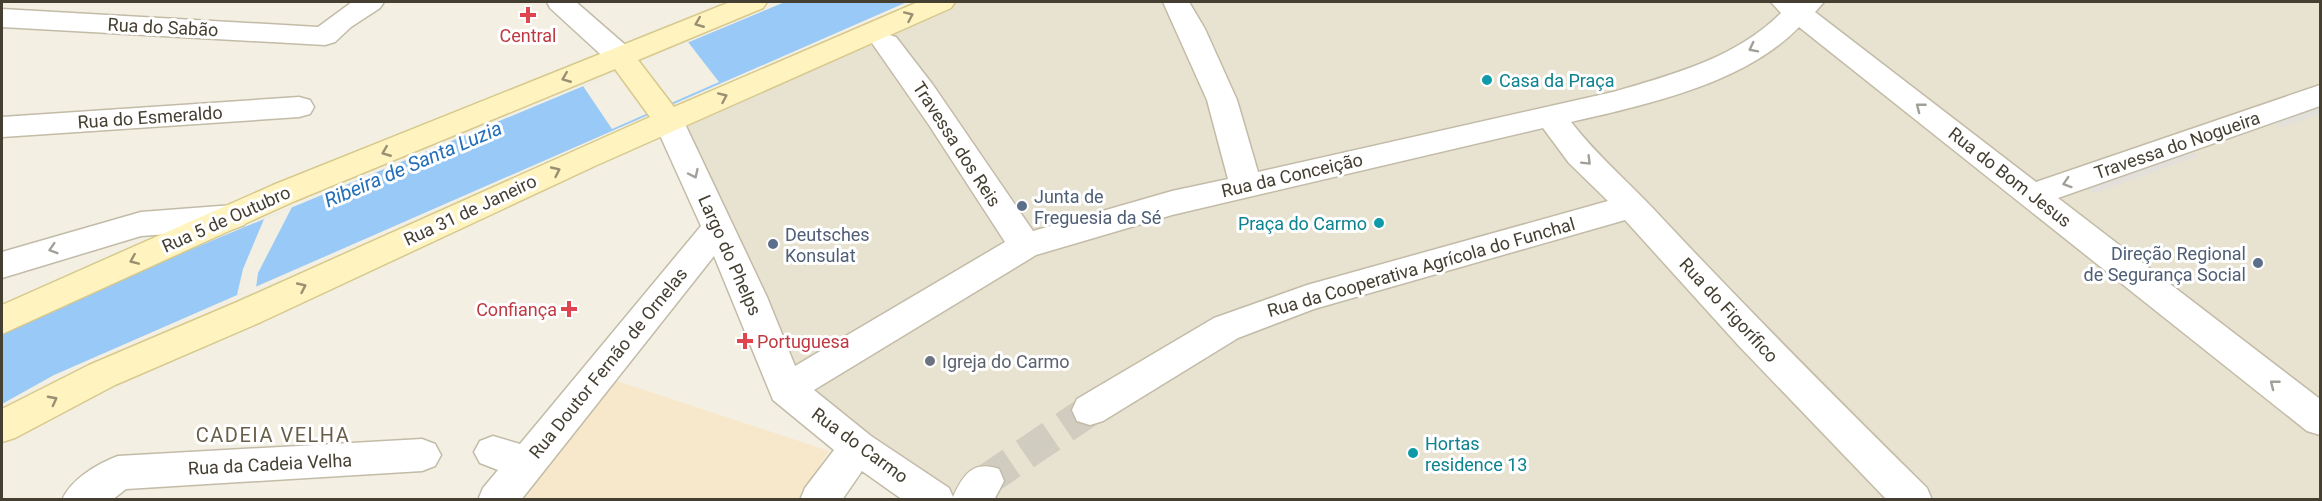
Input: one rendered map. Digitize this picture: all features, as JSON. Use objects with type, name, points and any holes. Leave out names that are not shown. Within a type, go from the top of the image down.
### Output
[{"type":"main road","name":"Rua 5 de Outubro","points":[[2,320],[49,297],[284,194],[625,62],[753,2]]},
{"type":"main road","name":"Rua 31 de Janeiro","points":[[2,427],[102,375],[249,312],[586,157],[664,115],[942,2]]},
{"type":"main road","points":[[625,62],[664,115]]},
{"type":"street","name":"Rua do Sabão","points":[[2,18],[35,10],[325,36],[341,21],[370,2]]},
{"type":"street","points":[[560,2],[625,62]]},
{"type":"street","points":[[1176,2],[1191,29],[1222,100],[1246,186]]},
{"type":"street","name":"Rua da Conceição","points":[[786,389],[1025,246],[1172,203],[1614,102],[1672,85],[1716,67],[1765,42],[1788,24],[1798,5]]},
{"type":"street","name":"Rua do Bom Jesus","points":[[1798,5],[2033,195],[2320,420]]},
{"type":"street","name":"Travessa dos Reis","points":[[886,43],[922,88],[986,190],[1025,246]]},
{"type":"street","name":"Travessa do Nogueira","points":[[2033,195],[2320,95]]},
{"type":"street","name":"Rua do Esmeraldo","points":[[2,127],[298,107]]},
{"type":"street","name":"Largo do Phelps","points":[[664,115],[719,227],[750,297],[786,389]]},
{"type":"street","name":"Rua do Figorífico","points":[[1550,116],[1580,154],[1632,206],[1751,336],[1913,500]]},
{"type":"street","name":"Rua da Cooperativa Agrícola do Funchal","points":[[1090,410],[1226,328],[1260,314],[1306,298],[1632,206]]},
{"type":"street","points":[[2,266],[141,224],[233,217]]},
{"type":"street","name":"Rua Doutor Fernão de Ornelas","points":[[497,500],[510,457],[719,227]]},
{"type":"street","name":"Rua do Carmo","points":[[786,389],[858,447],[935,500]]},
{"type":"street","points":[[819,500],[858,447]]},
{"type":"street","name":"Rua da Cadeia Velha","points":[[81,500],[118,473],[422,455]]},
{"type":"shaded area","points":[[954,2],[2320,2],[2320,499],[935,499],[808,409],[666,127]]},
{"type":"shaded area","points":[[2320,102],[2320,114],[2282,127],[2271,119]]},
{"type":"shaded area","points":[[2187,147],[2198,156],[2094,193],[2083,184]]},
{"type":"shaded area","points":[[611,379],[829,451],[798,499],[514,500]]},
{"type":"water","name":"Ribeira de Santa Luzia","points":[[785,2],[907,2],[54,375],[2,404],[2,335],[60,304]]},
{"type":"pier","points":[[688,42],[719,82],[612,129],[583,86]]},
{"type":"pier","points":[[292,207],[258,273],[256,288],[237,295],[243,269],[264,219]]},
{"type":"tunnel","points":[[985,481],[1090,410]]},
{"type":"place","name":"Central","points":[[528,15]]},
{"type":"place","name":"Casa da Praça","points":[[1487,80]]},
{"type":"place","name":"Junta de Freguesia da Sé","points":[[1022,206]]},
{"type":"place","name":"Praça do Carmo","points":[[1379,223]]},
{"type":"place","name":"Deutsches Konsulat","points":[[773,244]]},
{"type":"place","name":"Direção Regional de Segurança Social","points":[[2258,263]]},
{"type":"place","name":"Confiança","points":[[569,309]]},
{"type":"place","name":"Portuguesa","points":[[745,341]]},
{"type":"place","name":"Igreja do Carmo","points":[[930,361]]},
{"type":"place","name":"Hortas residence 13","points":[[1413,453]]},
{"type":"district","name":"CADEIA VELHA","points":[[273,435]]}]
